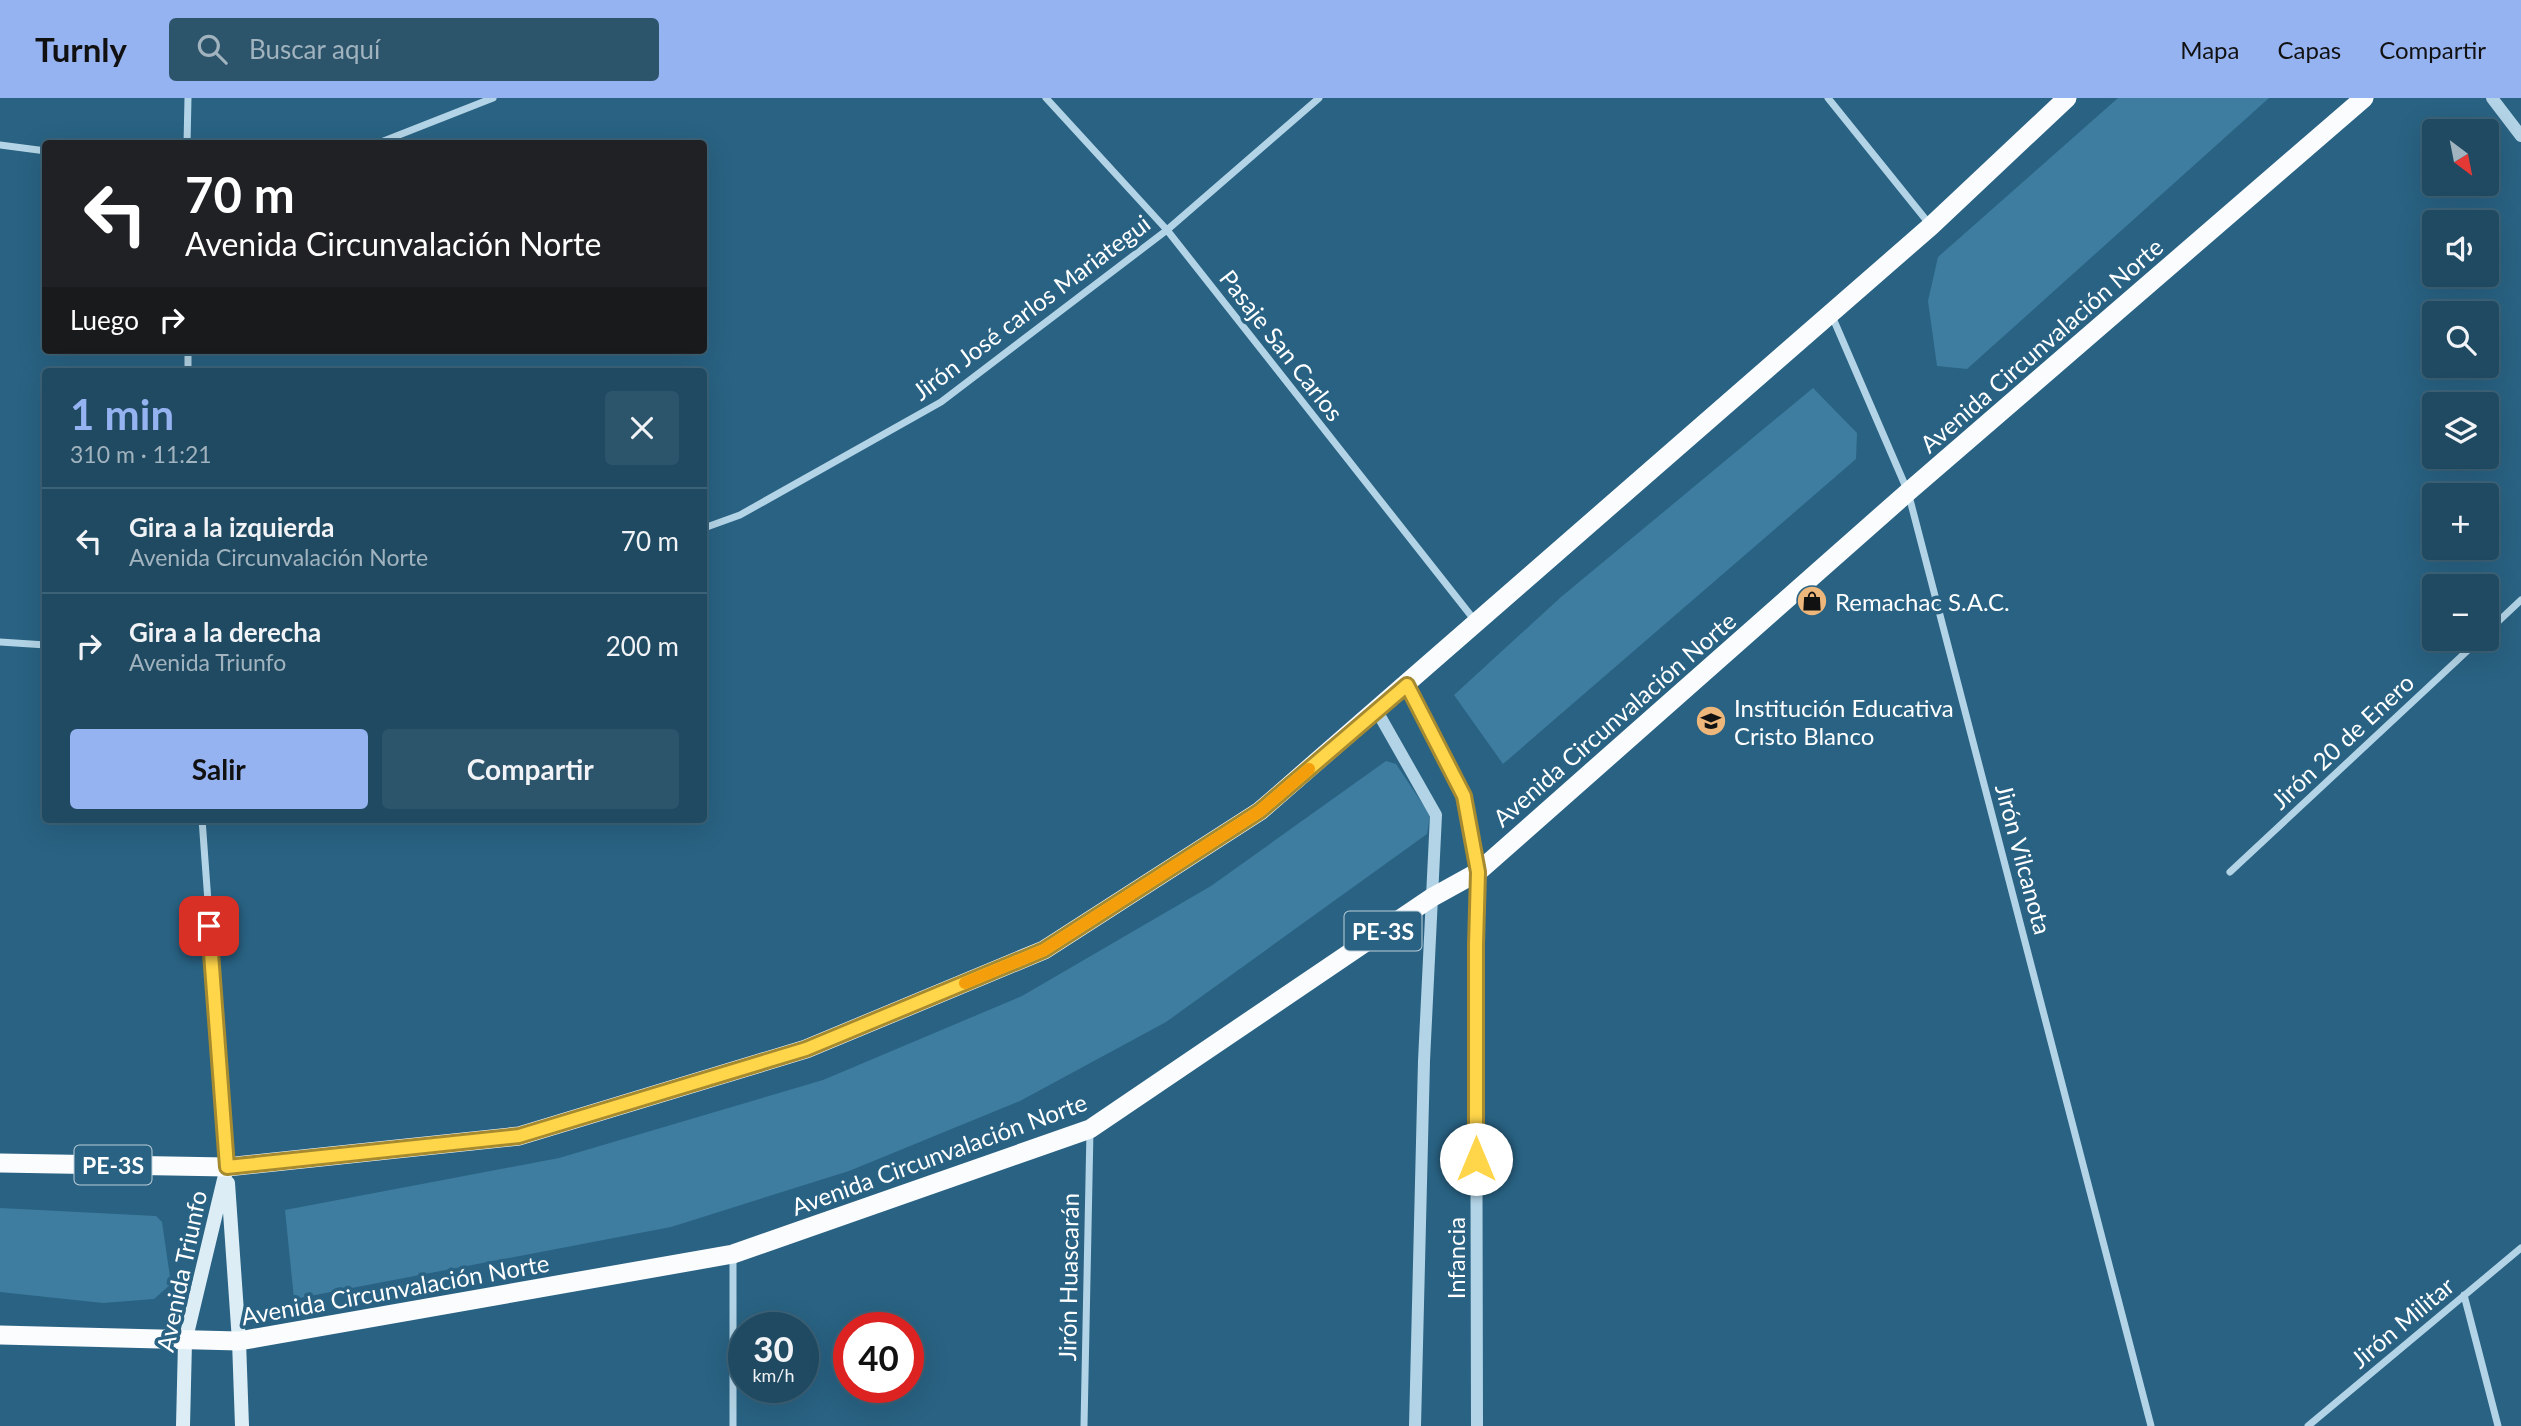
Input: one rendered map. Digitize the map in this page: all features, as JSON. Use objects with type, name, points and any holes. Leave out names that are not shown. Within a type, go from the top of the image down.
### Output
[{"type":"highway","name":"PE-3S","points":[[0,1163],[227,1167],[519,1136],[806,1049],[1044,950],[1260,811],[1931,226],[2067,98]]},
{"type":"highway","name":"Avenida Circunvalación Norte","points":[[185,1342],[239,1341],[733,1254],[1090,1129],[1431,898],[1478,872],[1908,492],[2364,98]]},
{"type":"highway","name":"PE-3S","points":[[0,1335],[185,1342]]},
{"type":"main road","name":"Avenida Triunfo","points":[[227,1167],[242,1426]]},
{"type":"main road","name":"Avenida Triunfo","points":[[183,1426],[185,1342],[227,1167]]},
{"type":"street","points":[[187,140],[188,98]]},
{"type":"street","points":[[386,140],[493,98]]},
{"type":"street","name":"Pasaje San Carlos","points":[[1046,98],[1167,229],[1477,624]]},
{"type":"street","name":"Jirón José carlos Mariategui","points":[[707,527],[740,515],[941,402],[1167,229],[1319,98]]},
{"type":"street","points":[[1828,98],[1931,226]]},
{"type":"street","points":[[2492,98],[2521,136]]},
{"type":"street","points":[[0,145],[42,150]]},
{"type":"street","name":"Jirón Vilcanota","points":[[1830,312],[1908,492],[2151,1426]]},
{"type":"street","points":[[2499,621],[2521,600]]},
{"type":"street","points":[[0,642],[42,645]]},
{"type":"street","name":"Jirón 20 de Enero","points":[[2230,872],[2467,651]]},
{"type":"street","name":"Infancia","points":[[1407,685],[1464,796],[1478,872],[1477,1426]]},
{"type":"street","name":"Infancia","points":[[1377,711],[1436,815],[1424,1060],[1415,1426]]},
{"type":"street","name":"Avenida Triunfo","points":[[202,823],[227,1167]]},
{"type":"street","name":"Jirón Huascarán","points":[[1084,1426],[1090,1129]]},
{"type":"street","name":"Jirón Militar","points":[[2308,1426],[2521,1248]]},
{"type":"street","points":[[733,1254],[733,1426]]},
{"type":"street","points":[[2464,1294],[2498,1426]]},
{"type":"shaded area","points":[[2118,98],[2269,98],[1967,369],[1937,366],[1928,301],[1938,257]]},
{"type":"shaded area","points":[[1813,388],[1857,433],[1856,459],[1503,764],[1454,695],[1561,597]]},
{"type":"shaded area","points":[[1386,761],[1396,764],[1430,815],[1427,834],[1166,1022],[1020,1101],[849,1171],[671,1227],[294,1299],[285,1210],[559,1158],[823,1080],[1022,996],[1211,886]]},
{"type":"shaded area","points":[[0,1208],[156,1216],[162,1222],[171,1284],[154,1299],[103,1303],[0,1292]]},
{"type":"slow traffic","points":[[965,983],[1044,950],[1260,811],[1309,769]]},
{"type":"place","name":"Remachac S.A.C.","points":[[1812,601]]},
{"type":"place","name":"Institución Educativa Cristo Blanco","points":[[1711,721]]},
{"type":"route","points":[[209,926],[227,1167],[519,1136],[806,1049],[1044,950],[1260,811],[1407,685],[1464,796],[1478,872],[1476,1159]]}]
